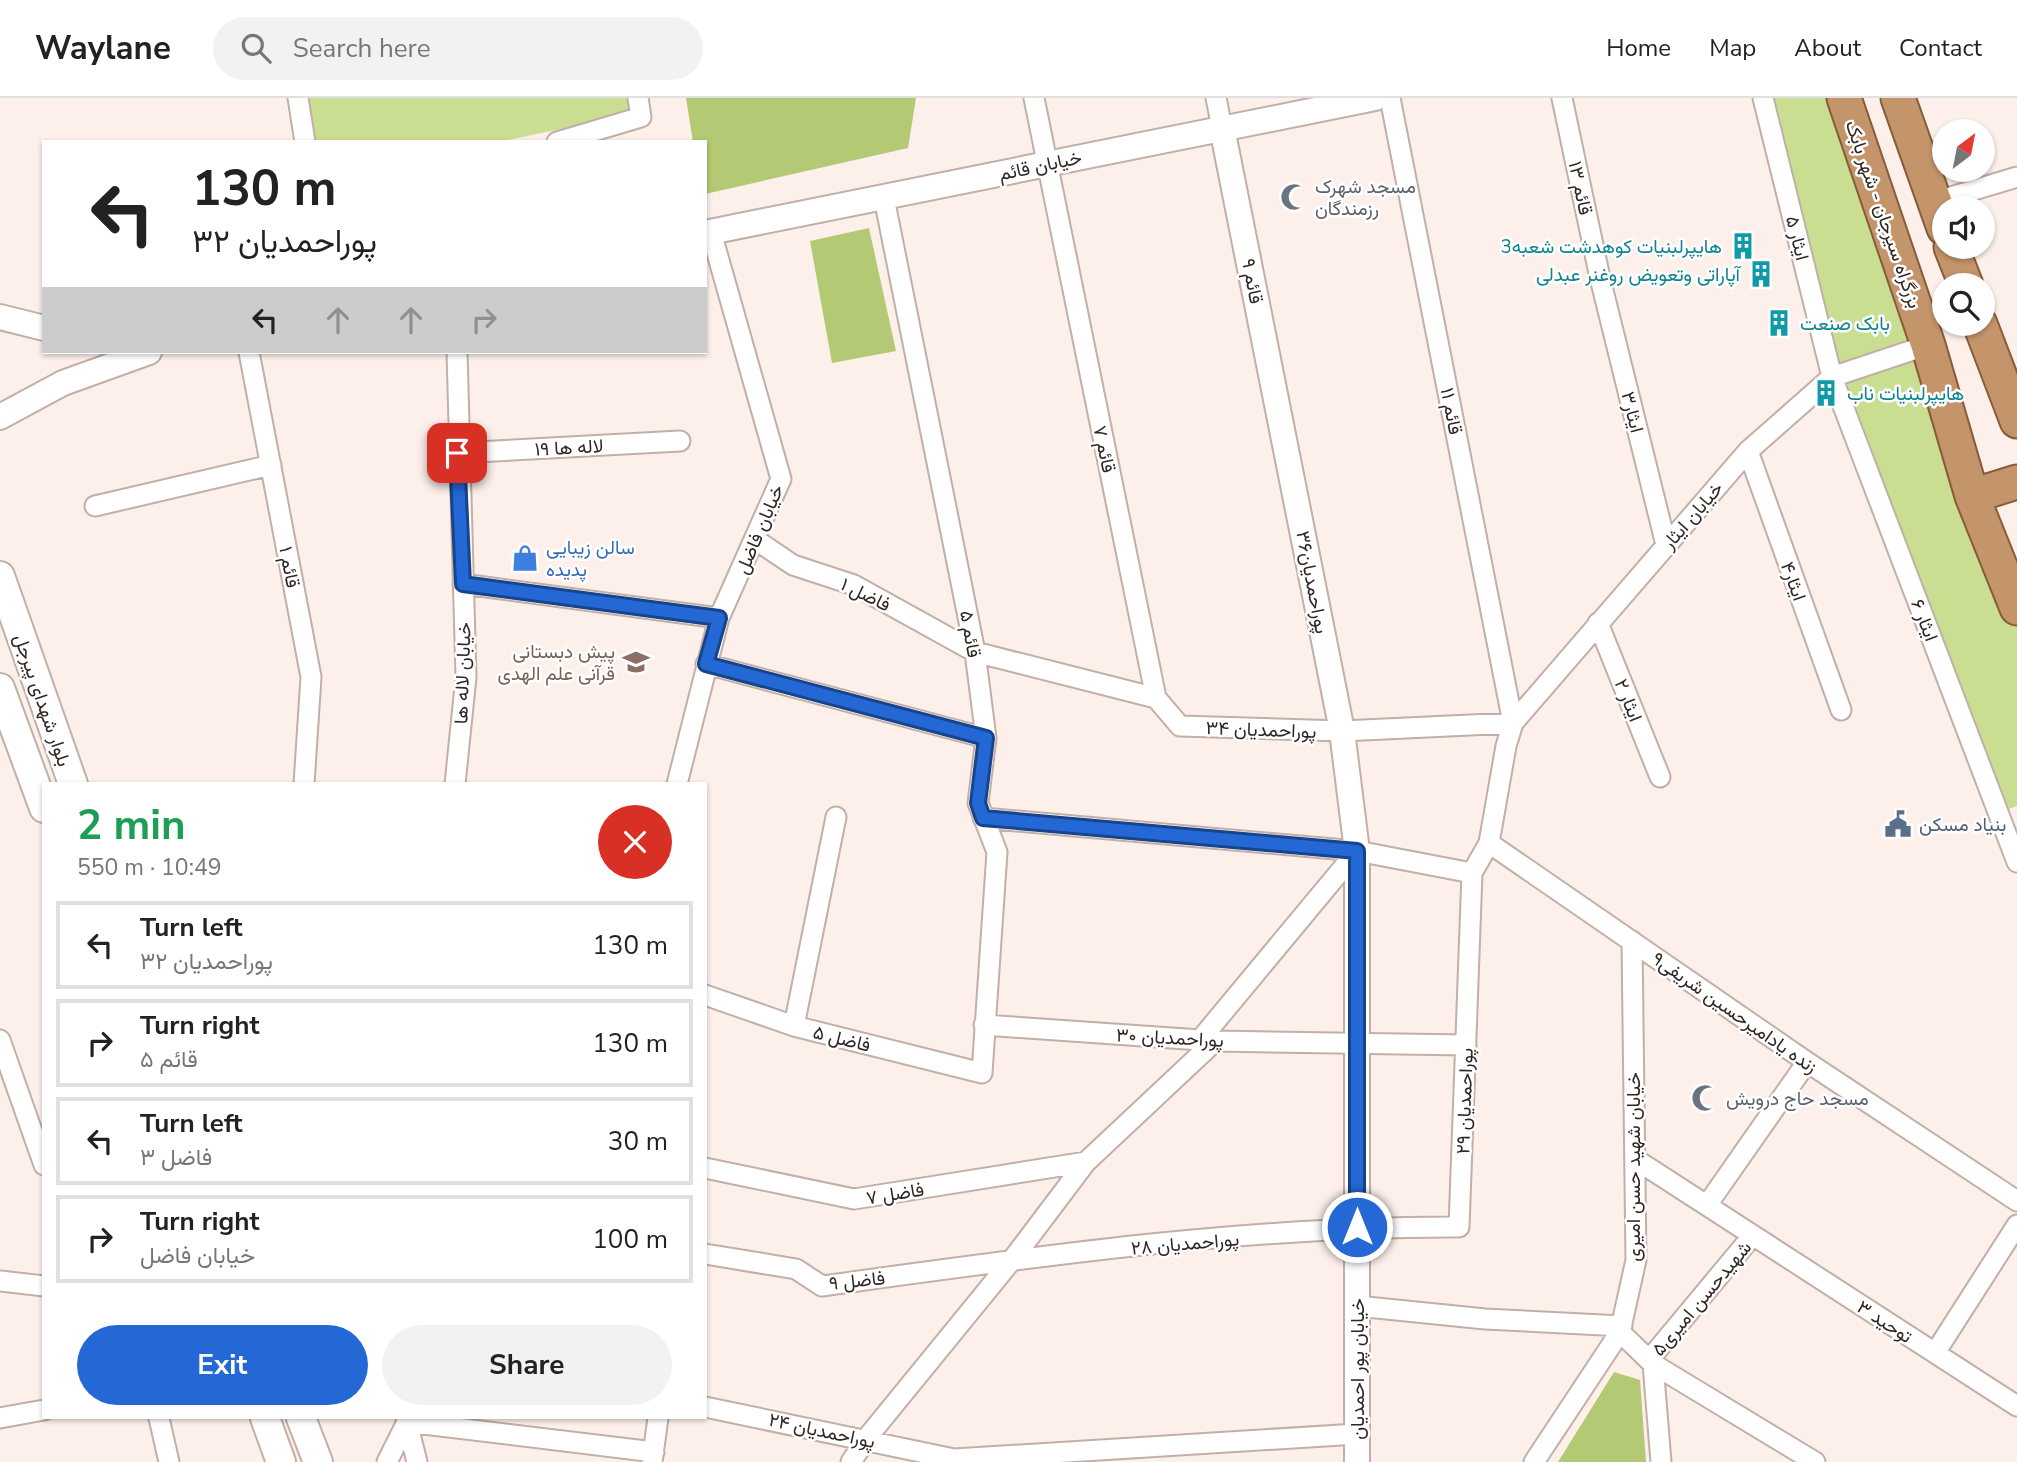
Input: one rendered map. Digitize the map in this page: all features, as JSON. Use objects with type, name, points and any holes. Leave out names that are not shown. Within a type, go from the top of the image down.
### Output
[{"type":"highway","name":"بزرگراه سیرجان - شهر بابک","points":[[1844,98],[1928,345],[1972,496],[2017,608]]},
{"type":"highway","points":[[1898,98],[1932,196]]},
{"type":"highway","points":[[1985,336],[2017,421]]},
{"type":"highway","points":[[1972,496],[2017,482]]},
{"type":"main road","name":"بلوار شهدای پیرجل","points":[[0,576],[72,782]]},
{"type":"main road","name":"بلوار شهدای پیرجل","points":[[0,688],[42,803]]},
{"type":"main road","points":[[265,1419],[281,1462]]},
{"type":"main road","points":[[302,1419],[318,1462]]},
{"type":"street","points":[[298,98],[305,140]]},
{"type":"street","points":[[563,140],[641,117],[638,98]]},
{"type":"street","name":"قائم ۷","points":[[1034,98],[1156,698],[1180,726]]},
{"type":"street","points":[[1216,98],[1222,128]]},
{"type":"street","name":"خیابان قائم","points":[[708,232],[1374,98]]},
{"type":"street","name":"قائم ۱۱","points":[[1390,98],[1513,723]]},
{"type":"street","name":"قائم ۱۳","points":[[1562,98],[1600,278]]},
{"type":"street","name":"ایثار ۵","points":[[1763,98],[1832,377]]},
{"type":"street","name":"قائم ۹","points":[[1222,128],[1283,433]]},
{"type":"street","points":[[1978,196],[2017,177]]},
{"type":"street","name":"قائم ۵","points":[[884,198],[975,652],[986,738],[978,803],[997,852],[982,1073]]},
{"type":"street","name":"خیابان فاضل","points":[[677,782],[719,618],[781,479],[708,232]]},
{"type":"street","name":"ایثار۳","points":[[1600,278],[1666,545]]},
{"type":"street","points":[[0,317],[42,328]]},
{"type":"street","name":"خیابان ایثار","points":[[1472,873],[1489,843],[1506,746],[1513,723],[1598,623],[1748,451],[1832,377],[1928,345]]},
{"type":"street","points":[[0,418],[63,383],[143,354]]},
{"type":"street","name":"قائم ۱","points":[[249,354],[311,677],[304,782]]},
{"type":"street","name":"خیابان لاله ها","points":[[455,782],[466,677],[457,453],[457,354]]},
{"type":"street","name":"ایثار ۶","points":[[1832,377],[2010,822],[2017,862]]},
{"type":"street","name":"پوراحمدیان۳۶","points":[[1283,433],[1342,731]]},
{"type":"street","name":"لاله ها ۱۹","points":[[457,453],[680,441]]},
{"type":"street","name":"ایثار۴","points":[[1748,451],[1842,710]]},
{"type":"street","points":[[95,506],[271,465]]},
{"type":"street","name":"فاضل ۱","points":[[756,540],[793,565],[855,585],[975,652],[1156,698]]},
{"type":"street","points":[[463,584],[719,618]]},
{"type":"street","name":"ایثار ۲","points":[[1598,623],[1660,777]]},
{"type":"street","points":[[706,664],[986,738]]},
{"type":"street","name":"پوراحمدیان ۳۴","points":[[1180,726],[1342,731],[1513,723]]},
{"type":"street","name":"خیابان پور احمدیان","points":[[1342,731],[1357,851],[1357,1462]]},
{"type":"street","points":[[794,1026],[836,817]]},
{"type":"street","points":[[983,818],[1357,851],[1472,873]]},
{"type":"street","name":"زنده یادامیرحسین شریفی۹","points":[[1489,843],[1807,1062],[2017,1201]]},
{"type":"street","points":[[851,1462],[866,1439],[1012,1260],[1086,1162],[1208,1040],[1357,851]]},
{"type":"street","name":"پوراحمدیان ۲۹","points":[[1357,1227],[1459,1227],[1472,873]]},
{"type":"street","name":"خیابان شهید حسن امیری","points":[[1621,1329],[1636,1260],[1632,941]]},
{"type":"street","name":"فاضل ۵","points":[[707,996],[794,1026],[982,1073]]},
{"type":"street","name":"پوراحمدیان ۳۰","points":[[984,1025],[1208,1040],[1466,1045]]},
{"type":"street","points":[[0,1040],[42,1159]]},
{"type":"street","points":[[1707,1205],[1807,1062]]},
{"type":"street","name":"توحید ۳","points":[[1635,1159],[2017,1406]]},
{"type":"street","name":"فاضل ۷","points":[[707,1168],[854,1199],[1086,1162]]},
{"type":"street","points":[[1935,1353],[2017,1225]]},
{"type":"street","name":"پوراحمدیان ۲۸","points":[[1012,1260],[1357,1227]]},
{"type":"street","name":"شهیدحسن امیری۵","points":[[1651,1362],[1752,1235]]},
{"type":"street","name":"فاضل ۹","points":[[707,1254],[796,1269],[822,1286],[1012,1260]]},
{"type":"street","points":[[0,1280],[42,1286]]},
{"type":"street","points":[[1357,1306],[1621,1329],[1651,1362],[1815,1462]]},
{"type":"street","points":[[1534,1462],[1621,1329]]},
{"type":"street","points":[[1651,1362],[1661,1462]]},
{"type":"street","name":"پوراحمدیان ۲۴","points":[[707,1407],[954,1459],[1357,1434]]},
{"type":"street","points":[[0,1418],[42,1410]]},
{"type":"street","points":[[159,1419],[169,1462]]},
{"type":"street","points":[[407,1420],[653,1457],[657,1419]]},
{"type":"street","points":[[387,1462],[407,1420]]},
{"type":"street","points":[[407,1420],[417,1462]]},
{"type":"green space","points":[[307,98],[628,98],[632,114],[508,140],[314,140]]},
{"type":"green space","points":[[686,98],[916,98],[908,148],[707,194],[707,140],[693,140]]},
{"type":"green space","points":[[1772,98],[1835,98],[1918,342],[1836,368]]},
{"type":"green space","points":[[869,228],[896,351],[832,363],[810,241]]},
{"type":"green space","points":[[1924,355],[2017,621],[2017,806],[2004,811],[1844,384]]},
{"type":"green space","points":[[1614,1372],[1640,1380],[1646,1462],[1558,1462]]},
{"type":"place","name":"مسجد شهرک رزمندگان","points":[[1294,197]]},
{"type":"place","name":"هایپرلبنیات کوهدشت شعبه3","points":[[1743,246]]},
{"type":"place","name":"آپاراتی وتعویض روغنر عبدلی","points":[[1761,274]]},
{"type":"place","name":"بابک صنعت","points":[[1779,323]]},
{"type":"place","name":"هایپرلبنیات ناب","points":[[1826,393]]},
{"type":"place","name":"سالن زیبایی پدیده","points":[[525,558]]},
{"type":"place","name":"پیش دبستانی قرآنی علم الهدی","points":[[636,662]]},
{"type":"place","name":"بنیاد مسکن","points":[[1898,824]]},
{"type":"place","name":"مسجد حاج درویش","points":[[1705,1098]]},
{"type":"route","points":[[457,453],[463,584],[719,618],[706,664],[986,738],[978,803],[983,818],[1357,851],[1357,1227]]}]
